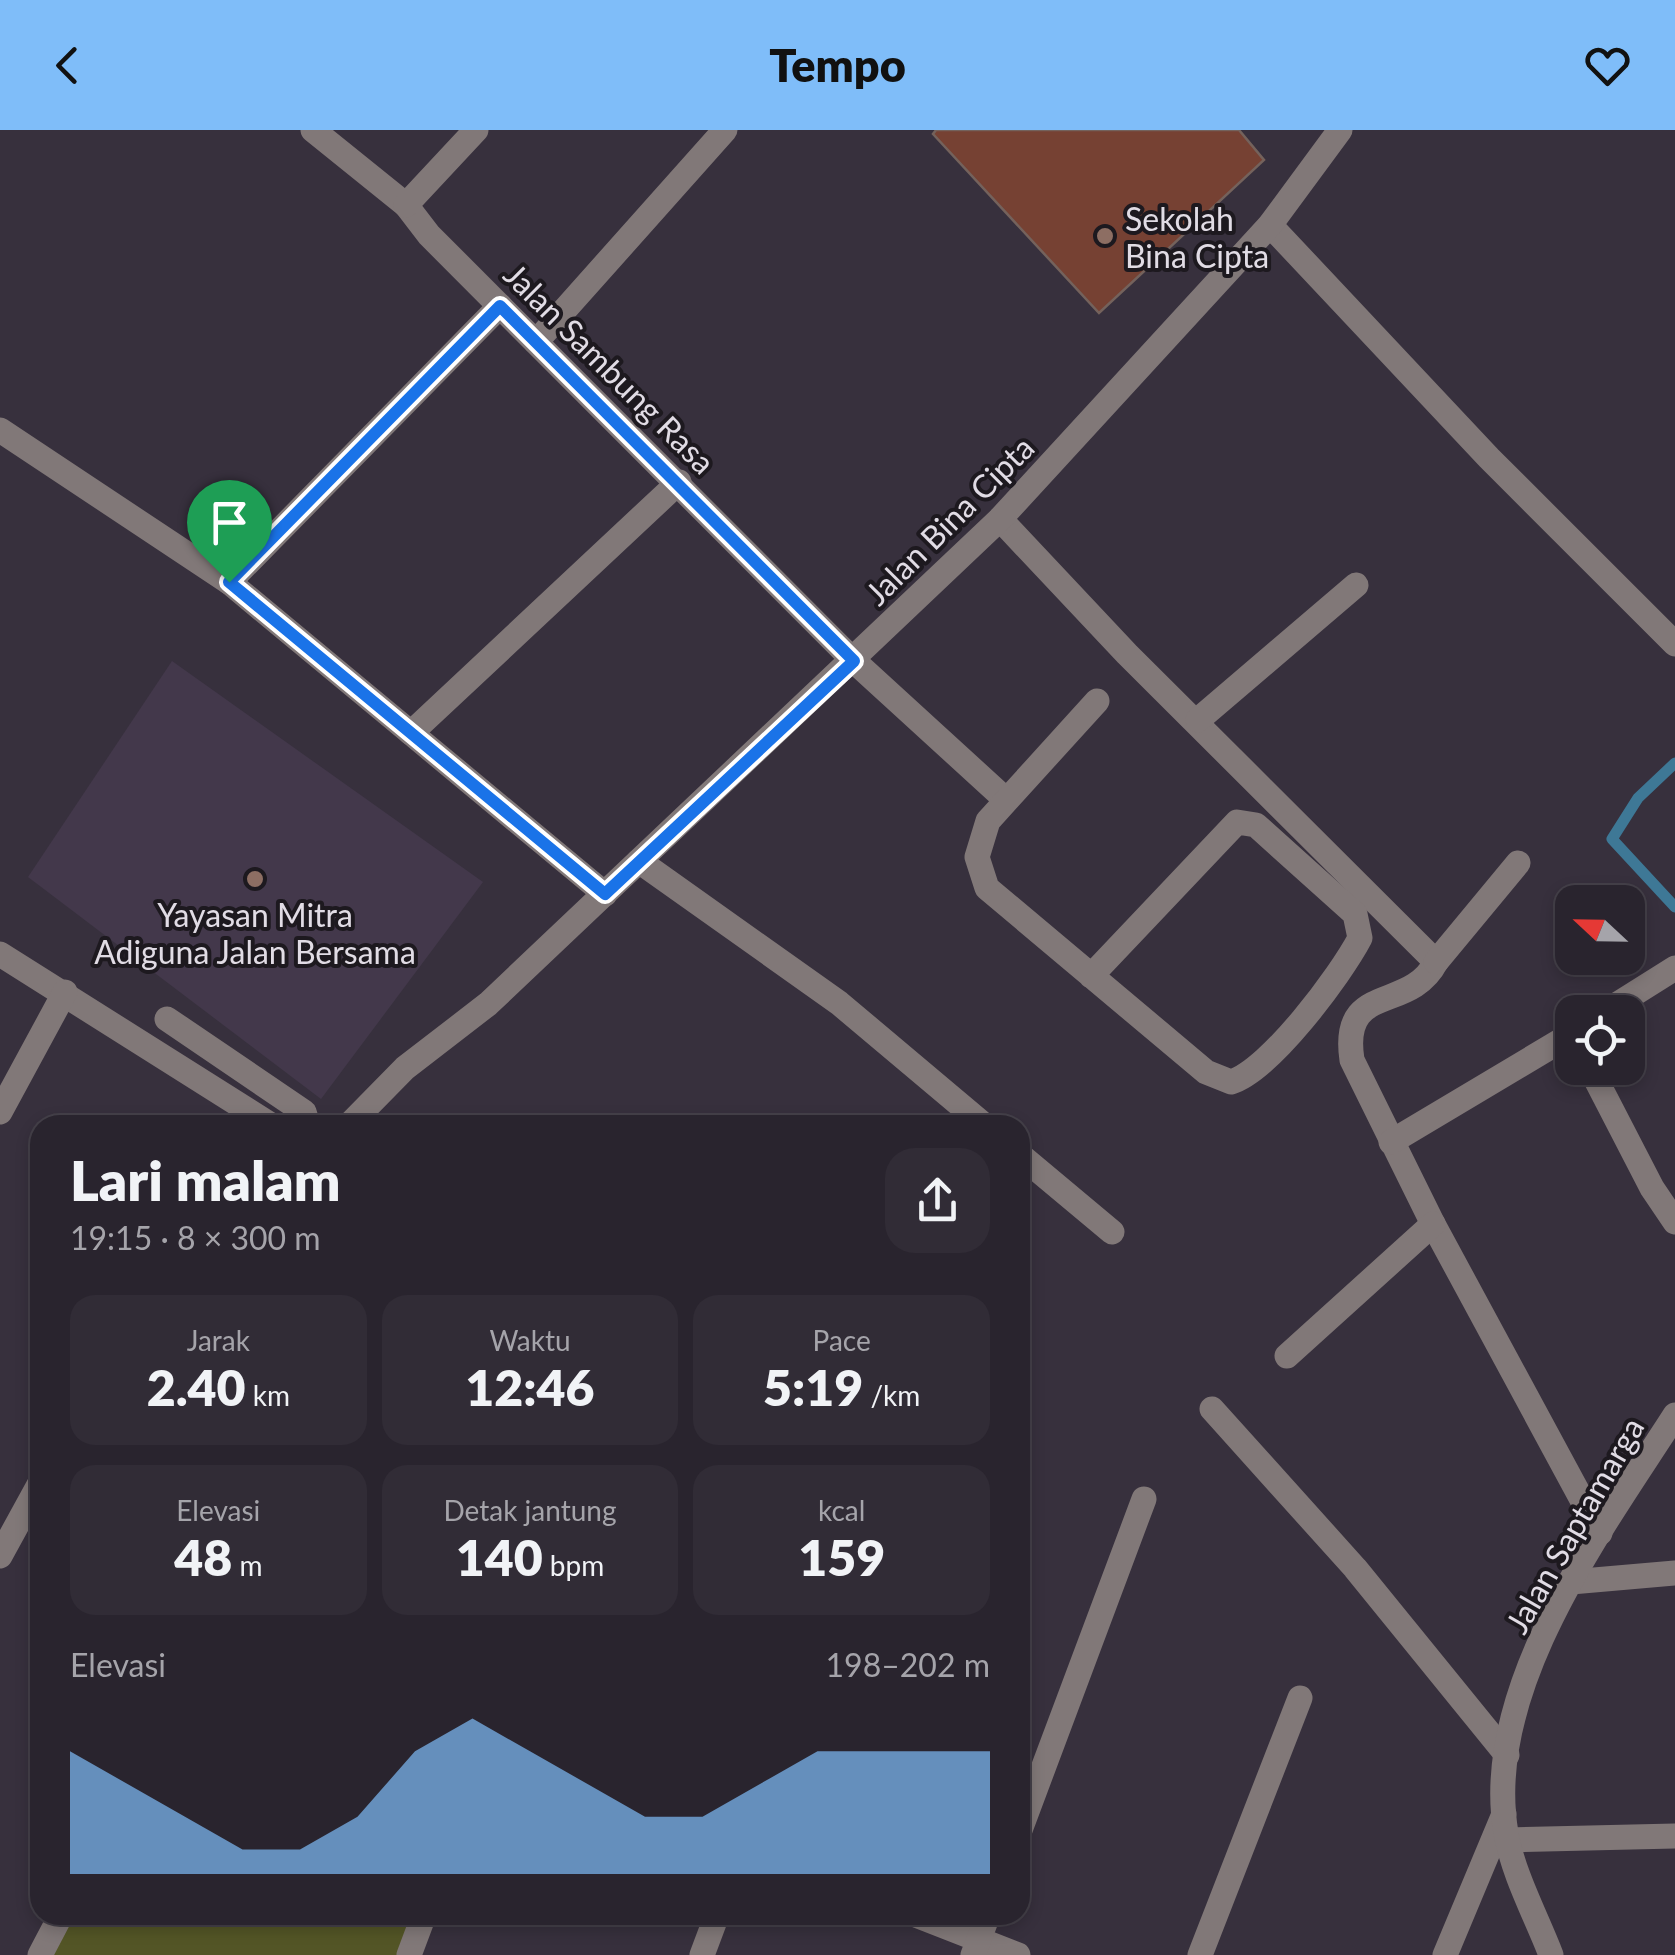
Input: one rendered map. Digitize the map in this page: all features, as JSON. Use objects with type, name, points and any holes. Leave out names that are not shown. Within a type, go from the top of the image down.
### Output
[{"type":"street","name":"Jalan Sambung Rasa","points":[[313,130],[406,205],[500,306],[854,661],[1005,799]]},
{"type":"street","points":[[406,205],[476,130]]},
{"type":"street","points":[[536,342],[724,130]]},
{"type":"street","name":"Jalan Bina Cipta","points":[[359,1115],[405,1068],[488,1004],[1000,519],[1270,225],[1340,130]]},
{"type":"street","points":[[1270,225],[1489,458],[1675,644]]},
{"type":"street","points":[[229,582],[500,306]]},
{"type":"street","points":[[0,430],[229,582],[605,894]]},
{"type":"street","points":[[411,732],[679,482]]},
{"type":"street","points":[[1000,519],[1127,654],[1198,720],[1436,962]]},
{"type":"street","points":[[1198,720],[1356,585]]},
{"type":"street","points":[[1092,976],[1237,822],[1256,825],[1355,914],[1360,938],[1344,970],[1257,1071],[1231,1082],[1206,1072],[987,888],[980,874],[980,838],[1005,799],[1097,701]]},
{"type":"street","points":[[639,862],[840,1003],[972,1115]]},
{"type":"street","points":[[1518,863],[1414,988],[1370,1003],[1355,1016],[1348,1035],[1352,1060],[1391,1142],[1600,1533]]},
{"type":"street","points":[[0,954],[256,1115]]},
{"type":"street","points":[[1633,995],[1675,968]]},
{"type":"street","points":[[0,1112],[65,992]]},
{"type":"street","points":[[167,1020],[305,1115]]},
{"type":"street","points":[[1391,1142],[1555,1044]]},
{"type":"street","points":[[1599,1085],[1652,1188],[1675,1222]]},
{"type":"street","points":[[1030,1163],[1112,1232]]},
{"type":"street","points":[[1287,1356],[1433,1224]]},
{"type":"street","points":[[1212,1408],[1355,1568],[1507,1755]]},
{"type":"street","name":"Jalan Saptamarga","points":[[1551,1955],[1506,1827],[1507,1755],[1532,1667],[1571,1582],[1675,1415]]},
{"type":"street","points":[[1030,1803],[1144,1499]]},
{"type":"street","points":[[0,1556],[30,1500]]},
{"type":"street","points":[[1571,1582],[1675,1573]]},
{"type":"street","points":[[1200,1955],[1300,1698]]},
{"type":"street","points":[[1445,1955],[1506,1827],[1675,1836]]},
{"type":"street","points":[[40,1955],[56,1925]]},
{"type":"street","points":[[409,1955],[420,1925]]},
{"type":"street","points":[[702,1955],[713,1925]]},
{"type":"street","points":[[946,1925],[1018,1955]]},
{"type":"shaded area","name":"Yayasan Mitra Adiguna Jalan Bersama","points":[[172,661],[483,882],[321,1099],[28,877]]},
{"type":"green space","points":[[60,1925],[409,1925],[397,1955],[43,1955]]},
{"type":"building","name":"Sekolah Bina Cipta","points":[[936,130],[1239,130],[1264,160],[1099,313],[933,134]]},
{"type":"waterway","points":[[1675,763],[1638,798],[1612,839],[1675,907]]},
{"type":"place","name":"Sekolah Bina Cipta","points":[[1105,236]]},
{"type":"place","name":"Yayasan Mitra Adiguna Jalan Bersama","points":[[255,879]]},
{"type":"route","points":[[500,306],[854,661],[605,894],[229,582],[500,306]]}]
